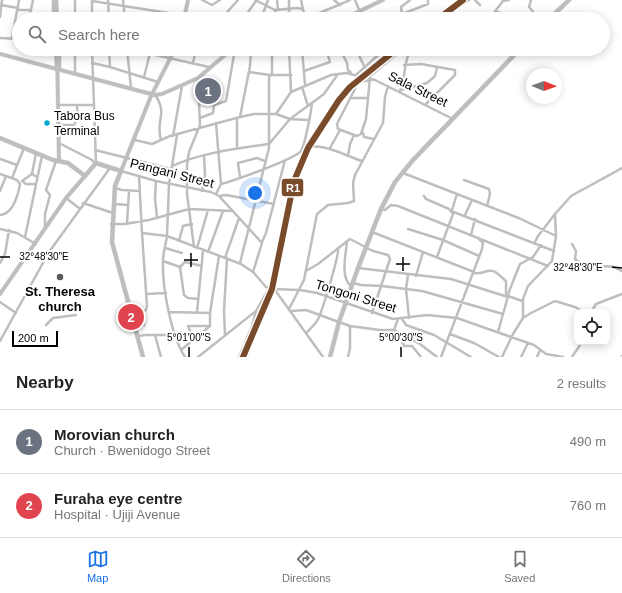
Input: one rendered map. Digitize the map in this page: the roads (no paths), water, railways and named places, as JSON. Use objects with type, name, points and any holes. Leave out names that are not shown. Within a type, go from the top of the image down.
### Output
[{"type":"highway","points":[[556,12],[569,0]]},
{"type":"highway","points":[[330,357],[339,322],[352,284],[381,208],[402,173],[513,56]]},
{"type":"highway","points":[[0,138],[72,165],[85,176],[95,164],[116,170]]},
{"type":"highway","points":[[112,213],[118,176],[116,170]]},
{"type":"highway","points":[[116,170],[112,213],[112,242],[143,357]]},
{"type":"main road","points":[[55,0],[56,12]]},
{"type":"main road","points":[[185,12],[188,0]]},
{"type":"main road","points":[[360,11],[383,0]]},
{"type":"main road","points":[[0,54],[153,95],[198,78],[224,56]]},
{"type":"main road","points":[[57,56],[59,105],[58,160]]},
{"type":"main road","points":[[116,170],[123,166],[127,158],[158,82],[170,58]]},
{"type":"main road","points":[[0,294],[36,244],[66,198],[85,176]]},
{"type":"street","points":[[0,17],[2,0]]},
{"type":"street","points":[[17,12],[19,0]]},
{"type":"street","points":[[1,5],[31,10],[33,0]]},
{"type":"street","points":[[75,0],[75,12]]},
{"type":"street","points":[[123,0],[124,12]]},
{"type":"street","points":[[202,0],[208,4],[214,5],[220,0]]},
{"type":"street","points":[[227,12],[238,0]]},
{"type":"street","points":[[248,12],[256,0],[267,8],[277,10],[302,9]]},
{"type":"street","points":[[265,12],[268,0]]},
{"type":"street","points":[[277,0],[277,10]]},
{"type":"street","points":[[289,0],[290,12]]},
{"type":"street","points":[[301,0],[304,12]]},
{"type":"street","points":[[334,0],[340,5]]},
{"type":"street","points":[[324,12],[350,0]]},
{"type":"street","points":[[356,0],[360,11]]},
{"type":"street","points":[[402,12],[401,8],[410,0]]},
{"type":"street","points":[[405,12],[428,4],[428,0]]},
{"type":"street","points":[[451,12],[470,0]]},
{"type":"street","points":[[475,0],[480,5]]},
{"type":"street","points":[[495,12],[503,1],[509,0]]},
{"type":"street","points":[[531,0],[529,7],[533,12]]},
{"type":"street","points":[[92,12],[92,1],[108,2],[159,12]]},
{"type":"street","points":[[108,2],[109,12]]},
{"type":"street","points":[[0,38],[12,38]]},
{"type":"street","points":[[75,56],[75,73]]},
{"type":"street","points":[[92,56],[92,106],[95,164]]},
{"type":"street","points":[[109,56],[110,67]]},
{"type":"street","points":[[129,56],[131,88]]},
{"type":"street","points":[[144,77],[149,56]]},
{"type":"street","points":[[162,56],[209,67]]},
{"type":"street","points":[[193,63],[195,56]]},
{"type":"street","points":[[200,118],[213,113],[214,105],[226,102],[232,56]]},
{"type":"street","points":[[237,148],[238,117],[249,72],[250,56]]},
{"type":"street","points":[[240,263],[269,144],[269,77],[271,75],[272,56]]},
{"type":"street","points":[[276,114],[291,92],[290,56]]},
{"type":"street","points":[[303,56],[305,85]]},
{"type":"street","points":[[304,71],[330,62],[328,56]]},
{"type":"street","points":[[344,56],[347,63],[347,69],[351,74]]},
{"type":"street","points":[[359,56],[365,68]]},
{"type":"street","points":[[357,75],[378,56]]},
{"type":"street","points":[[369,79],[366,119],[360,136],[340,130],[336,125],[358,83],[369,79],[395,56]]},
{"type":"street","points":[[407,56],[404,65],[400,90],[427,83],[435,76],[437,67]]},
{"type":"street","points":[[92,63],[158,82]]},
{"type":"street","points":[[404,65],[421,64],[454,69],[455,74],[447,85],[426,104]]},
{"type":"street","points":[[249,72],[271,75],[291,75]]},
{"type":"street","points":[[95,150],[172,168],[188,159],[219,151],[269,144],[290,119],[324,94],[338,74]]},
{"type":"street","name":"Sala Street","points":[[291,92],[305,85],[338,74],[351,74],[400,90],[453,118]]},
{"type":"street","points":[[195,248],[187,188],[188,159],[199,128],[200,118],[198,78]]},
{"type":"street","points":[[173,136],[182,85]]},
{"type":"street","points":[[290,310],[300,290],[306,271],[317,214],[328,204],[348,203],[354,201],[353,182],[362,161],[383,122],[384,100],[388,86]]},
{"type":"street","points":[[302,87],[308,106]]},
{"type":"street","points":[[153,95],[163,110],[159,126],[161,140]]},
{"type":"street","points":[[351,98],[367,98]]},
{"type":"street","points":[[302,150],[312,103]]},
{"type":"street","points":[[59,105],[92,106]]},
{"type":"street","points":[[59,125],[74,125],[78,116],[77,106]]},
{"type":"street","points":[[135,140],[150,144],[216,123],[254,114],[276,114],[290,119],[308,120]]},
{"type":"street","points":[[216,123],[221,184],[216,194]]},
{"type":"street","points":[[330,148],[340,130]]},
{"type":"street","points":[[362,132],[364,137],[374,139]]},
{"type":"street","points":[[177,135],[169,184],[169,214],[163,261],[166,293],[174,335],[185,357]]},
{"type":"street","points":[[348,156],[350,144],[354,135]]},
{"type":"street","points":[[59,144],[92,160],[95,164]]},
{"type":"street","points":[[12,178],[24,148]]},
{"type":"street","points":[[221,184],[284,161],[307,148],[330,148],[362,161]]},
{"type":"street","points":[[20,181],[32,174],[36,152]]},
{"type":"street","points":[[25,237],[42,155]]},
{"type":"street","points":[[202,191],[206,176],[204,155]]},
{"type":"street","points":[[240,177],[238,163],[257,158],[265,162]]},
{"type":"street","points":[[0,159],[17,165]]},
{"type":"street","points":[[45,229],[45,214],[50,195],[46,190],[58,160]]},
{"type":"street","points":[[253,272],[262,249],[262,242],[285,165],[284,161]]},
{"type":"street","points":[[535,242],[555,214],[571,196],[622,168]]},
{"type":"street","points":[[0,341],[49,252],[84,203],[116,170]]},
{"type":"street","name":"Pangani Street","points":[[116,170],[156,181],[216,194],[262,242]]},
{"type":"street","points":[[402,173],[487,206],[556,236]]},
{"type":"street","points":[[0,174],[26,184],[36,184]]},
{"type":"street","points":[[32,174],[37,177]]},
{"type":"street","points":[[0,191],[6,176]]},
{"type":"street","points":[[133,318],[147,308],[139,176]]},
{"type":"street","points":[[464,180],[489,189],[490,194],[487,206]]},
{"type":"street","points":[[0,215],[8,212],[12,206],[18,193],[20,181]]},
{"type":"street","points":[[156,181],[155,198],[158,218]]},
{"type":"street","points":[[115,188],[128,191],[139,191]]},
{"type":"street","points":[[127,223],[128,191]]},
{"type":"street","points":[[437,257],[453,216],[451,210],[456,194]]},
{"type":"street","points":[[219,196],[226,195],[274,204]]},
{"type":"street","points":[[424,196],[426,199],[451,210],[535,242],[554,251]]},
{"type":"street","points":[[66,198],[80,208]]},
{"type":"street","points":[[465,215],[472,200]]},
{"type":"street","points":[[84,203],[112,213]]},
{"type":"street","points":[[114,204],[128,205]]},
{"type":"street","points":[[381,208],[385,210],[391,205],[398,206],[548,266]]},
{"type":"street","points":[[112,224],[141,222],[189,209],[233,211]]},
{"type":"street","points":[[195,248],[208,210]]},
{"type":"street","points":[[208,252],[222,211]]},
{"type":"street","points":[[523,318],[524,295],[531,280],[552,261],[556,236],[555,214]]},
{"type":"street","points":[[225,335],[224,311],[226,258],[239,218]]},
{"type":"street","points":[[471,235],[475,219]]},
{"type":"street","points":[[179,241],[183,226],[192,224]]},
{"type":"street","points":[[0,229],[8,230],[25,237],[36,244]]},
{"type":"street","points":[[408,229],[444,240],[479,256]]},
{"type":"street","points":[[0,264],[5,254],[8,230]]},
{"type":"street","points":[[372,232],[474,273],[480,274],[490,271],[494,272],[506,281],[507,296]]},
{"type":"street","points":[[142,233],[167,236],[203,251],[240,263],[253,272],[268,288],[256,311],[252,326],[239,357]]},
{"type":"street","points":[[441,357],[474,273],[483,243],[477,237]]},
{"type":"street","points":[[306,271],[347,241],[354,240],[366,247],[389,255],[382,286],[372,313]]},
{"type":"street","points":[[347,241],[345,274],[348,283],[429,293],[503,314]]},
{"type":"street","points":[[572,244],[576,251],[574,258],[584,266],[594,269],[613,267],[622,271]]},
{"type":"street","points":[[498,332],[507,296],[520,264],[528,258],[533,257],[541,245]]},
{"type":"street","points":[[165,248],[182,253]]},
{"type":"street","points":[[306,333],[314,326],[320,315],[337,260],[338,248]]},
{"type":"street","points":[[0,251],[5,254]]},
{"type":"street","points":[[196,312],[203,251]]},
{"type":"street","points":[[416,276],[423,252]]},
{"type":"street","points":[[181,350],[210,326],[210,313],[219,256]]},
{"type":"street","points":[[163,261],[180,267]]},
{"type":"street","points":[[180,267],[185,262],[202,266]]},
{"type":"street","points":[[180,267],[184,295],[188,298],[198,299]]},
{"type":"street","points":[[358,268],[416,276],[447,278],[518,298],[523,302]]},
{"type":"street","points":[[408,275],[406,289],[409,318]]},
{"type":"street","name":"Tongoni Street","points":[[268,288],[275,290],[300,290],[326,296],[372,313],[398,320],[427,315],[457,318],[536,346],[546,354],[563,357]]},
{"type":"street","points":[[275,290],[323,357]]},
{"type":"street","points":[[146,294],[166,293]]},
{"type":"street","points":[[593,309],[596,304],[622,294]]},
{"type":"street","points":[[518,298],[524,295]]},
{"type":"street","points":[[0,302],[16,312]]},
{"type":"street","points":[[502,357],[523,318],[555,302],[579,309]]},
{"type":"street","points":[[290,310],[306,310],[350,326],[380,330],[394,330],[420,344],[437,357]]},
{"type":"street","points":[[200,356],[256,311]]},
{"type":"street","points":[[169,312],[210,313]]},
{"type":"street","points":[[141,313],[144,325]]},
{"type":"street","points":[[46,325],[53,318],[76,315]]},
{"type":"street","points":[[402,319],[408,326],[427,331],[471,357]]},
{"type":"street","points":[[394,330],[398,320]]},
{"type":"street","points":[[194,340],[188,326],[210,326]]},
{"type":"street","points":[[348,357],[350,348],[350,326]]},
{"type":"street","points":[[398,332],[404,346],[412,346],[421,357]]},
{"type":"street","points":[[450,334],[474,343],[499,357]]},
{"type":"street","points":[[155,335],[161,357]]},
{"type":"street","points":[[137,336],[174,335]]},
{"type":"street","points":[[521,357],[528,343]]},
{"type":"street","points":[[572,357],[580,345]]},
{"type":"street","points":[[537,357],[540,350]]},
{"type":"railway","points":[[247,357],[275,290],[288,220]]},
{"type":"place","name":"Morovian church","points":[[208,91]]},
{"type":"place","name":"Tabora Bus Terminal","points":[[47,123]]},
{"type":"place","name":"St. Theresa church","points":[[60,277]]},
{"type":"place","name":"Furaha eye centre","points":[[131,317]]}]
